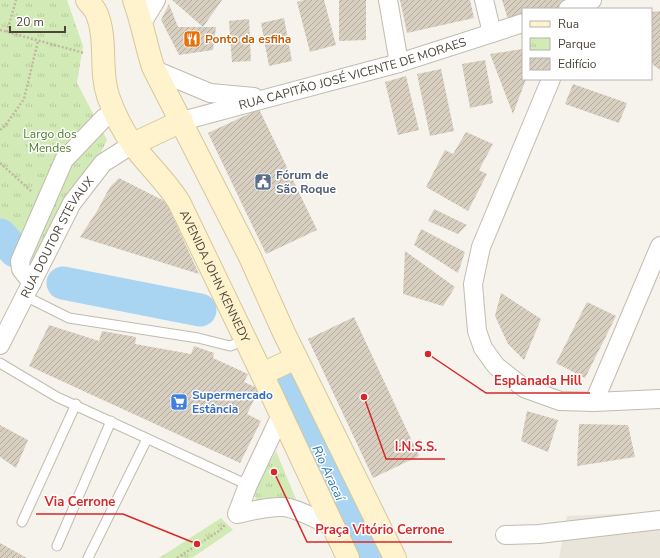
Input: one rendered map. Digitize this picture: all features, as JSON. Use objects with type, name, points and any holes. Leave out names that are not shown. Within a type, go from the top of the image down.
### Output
[{"type":"main road","name":"AVENIDA JOHN KENNEDY","points":[[87,0],[96,11],[99,20],[103,40],[102,58],[104,81],[108,96],[116,114],[133,144],[172,191],[179,202],[246,340],[348,558]]},
{"type":"main road","points":[[134,0],[155,70],[250,257],[296,358],[395,558]]},
{"type":"main road","points":[[133,144],[182,121]]},
{"type":"main road","points":[[262,374],[296,358]]},
{"type":"street","points":[[142,23],[156,0]]},
{"type":"street","points":[[388,0],[399,63]]},
{"type":"street","points":[[484,0],[492,33]]},
{"type":"street","name":"RUA CAPITÃO JOSÉ VICENTE DE MORAES","points":[[182,121],[399,63],[522,24]]},
{"type":"street","points":[[155,70],[210,93],[267,98]]},
{"type":"street","points":[[550,80],[481,247],[472,284],[477,331],[483,348],[496,366],[524,388],[560,401],[594,402],[660,399]]},
{"type":"street","points":[[28,290],[20,261],[64,160],[104,118],[116,114]]},
{"type":"street","name":"RUA DOUTOR STEVAUX","points":[[0,345],[72,203],[103,163],[133,144]]},
{"type":"street","points":[[594,402],[660,246]]},
{"type":"street","points":[[237,514],[248,485],[281,415]]},
{"type":"street","points":[[237,514],[272,507],[293,509],[333,527]]},
{"type":"street","points":[[505,535],[539,534],[660,520]]},
{"type":"lane","points":[[28,290],[69,318],[198,338],[230,346],[246,340]]},
{"type":"lane","points":[[0,363],[57,396],[248,485]]},
{"type":"lane","points":[[22,522],[76,404]]},
{"type":"lane","points":[[57,546],[111,421]]},
{"type":"lane","points":[[88,558],[147,439]]},
{"type":"path","points":[[7,32],[16,0]]},
{"type":"path","points":[[0,30],[102,58]]},
{"type":"path","points":[[0,130],[24,99],[38,41]]},
{"type":"path","points":[[0,163],[25,184]]},
{"type":"path","points":[[177,558],[219,531],[237,514]]},
{"type":"shaded area","points":[[660,512],[660,558],[559,558],[567,516]]},
{"type":"green space","name":"Largo dos Mendes","points":[[0,0],[67,0],[83,46],[77,83],[107,140],[96,163],[38,263],[21,253],[0,228]]},
{"type":"green space","points":[[276,451],[297,502],[257,501],[253,493]]},
{"type":"green space","points":[[221,518],[233,530],[192,558],[159,558]]},
{"type":"building","points":[[172,0],[222,0],[203,27]]},
{"type":"building","points":[[304,0],[324,0],[336,45],[310,52],[297,2]]},
{"type":"building","points":[[339,0],[366,0],[366,40],[339,41]]},
{"type":"building","points":[[400,0],[470,0],[474,18],[407,33]]},
{"type":"building","points":[[502,0],[573,0],[565,8],[522,8],[522,22],[510,26]]},
{"type":"building","name":"Ponto da esfiha","points":[[169,4],[178,27],[216,27],[213,50],[179,55],[161,20]]},
{"type":"building","points":[[660,11],[660,70],[652,64],[652,12]]},
{"type":"building","points":[[284,18],[292,61],[269,66],[261,23]]},
{"type":"building","points":[[249,19],[251,61],[232,62],[229,21]]},
{"type":"building","points":[[522,49],[522,80],[526,80],[513,114],[490,54]]},
{"type":"building","points":[[485,60],[493,103],[470,108],[462,64]]},
{"type":"building","points":[[441,69],[454,131],[430,136],[417,74]]},
{"type":"building","points":[[406,76],[419,130],[398,135],[385,82]]},
{"type":"building","points":[[573,84],[627,103],[619,123],[565,104]]},
{"type":"building","name":"Fórum de São Roque","points":[[259,109],[317,230],[266,254],[208,133]]},
{"type":"building","points":[[466,132],[493,144],[479,170],[487,174],[468,211],[426,187],[445,150],[453,154]]},
{"type":"building","points":[[119,178],[166,202],[199,274],[80,237],[97,211],[110,187]]},
{"type":"building","points":[[434,209],[467,225],[458,234],[428,221]]},
{"type":"building","points":[[421,229],[465,252],[458,273],[414,245]]},
{"type":"building","points":[[405,251],[455,287],[443,306],[403,294]]},
{"type":"building","points":[[501,293],[541,319],[524,360],[508,344],[495,316]]},
{"type":"building","points":[[587,302],[616,316],[585,378],[556,363]]},
{"type":"building","points":[[354,317],[419,456],[373,478],[308,339]]},
{"type":"building","name":"Supermercado Estância","points":[[49,325],[99,341],[102,331],[136,337],[135,344],[191,354],[194,346],[214,353],[213,358],[248,374],[244,382],[259,389],[247,414],[261,421],[240,463],[29,366]]},
{"type":"building","points":[[527,411],[558,420],[548,452],[521,441]]},
{"type":"building","points":[[579,424],[628,425],[635,457],[577,466]]},
{"type":"building","points":[[0,425],[28,440],[16,468],[0,457]]},
{"type":"building","points":[[0,543],[27,558],[0,558]]},
{"type":"waterway","name":"Rio Aracaí","points":[[0,235],[15,251]]},
{"type":"waterway","name":"Rio Aracaí","points":[[63,283],[200,310]]},
{"type":"waterway","name":"Rio Aracaí","points":[[288,388],[367,558]]},
{"type":"place","name":"Ponto da esfiha","points":[[192,39]]},
{"type":"place","name":"Fórum de São Roque","points":[[263,182]]},
{"type":"place","name":"Esplanada Hill","points":[[428,354]]},
{"type":"place","name":"I.N.S.S.","points":[[364,397]]},
{"type":"place","name":"Supermercado Estância","points":[[179,402]]},
{"type":"place","name":"Praça Vitório Cerrone","points":[[274,472]]},
{"type":"place","name":"Via Cerrone","points":[[197,544]]}]
